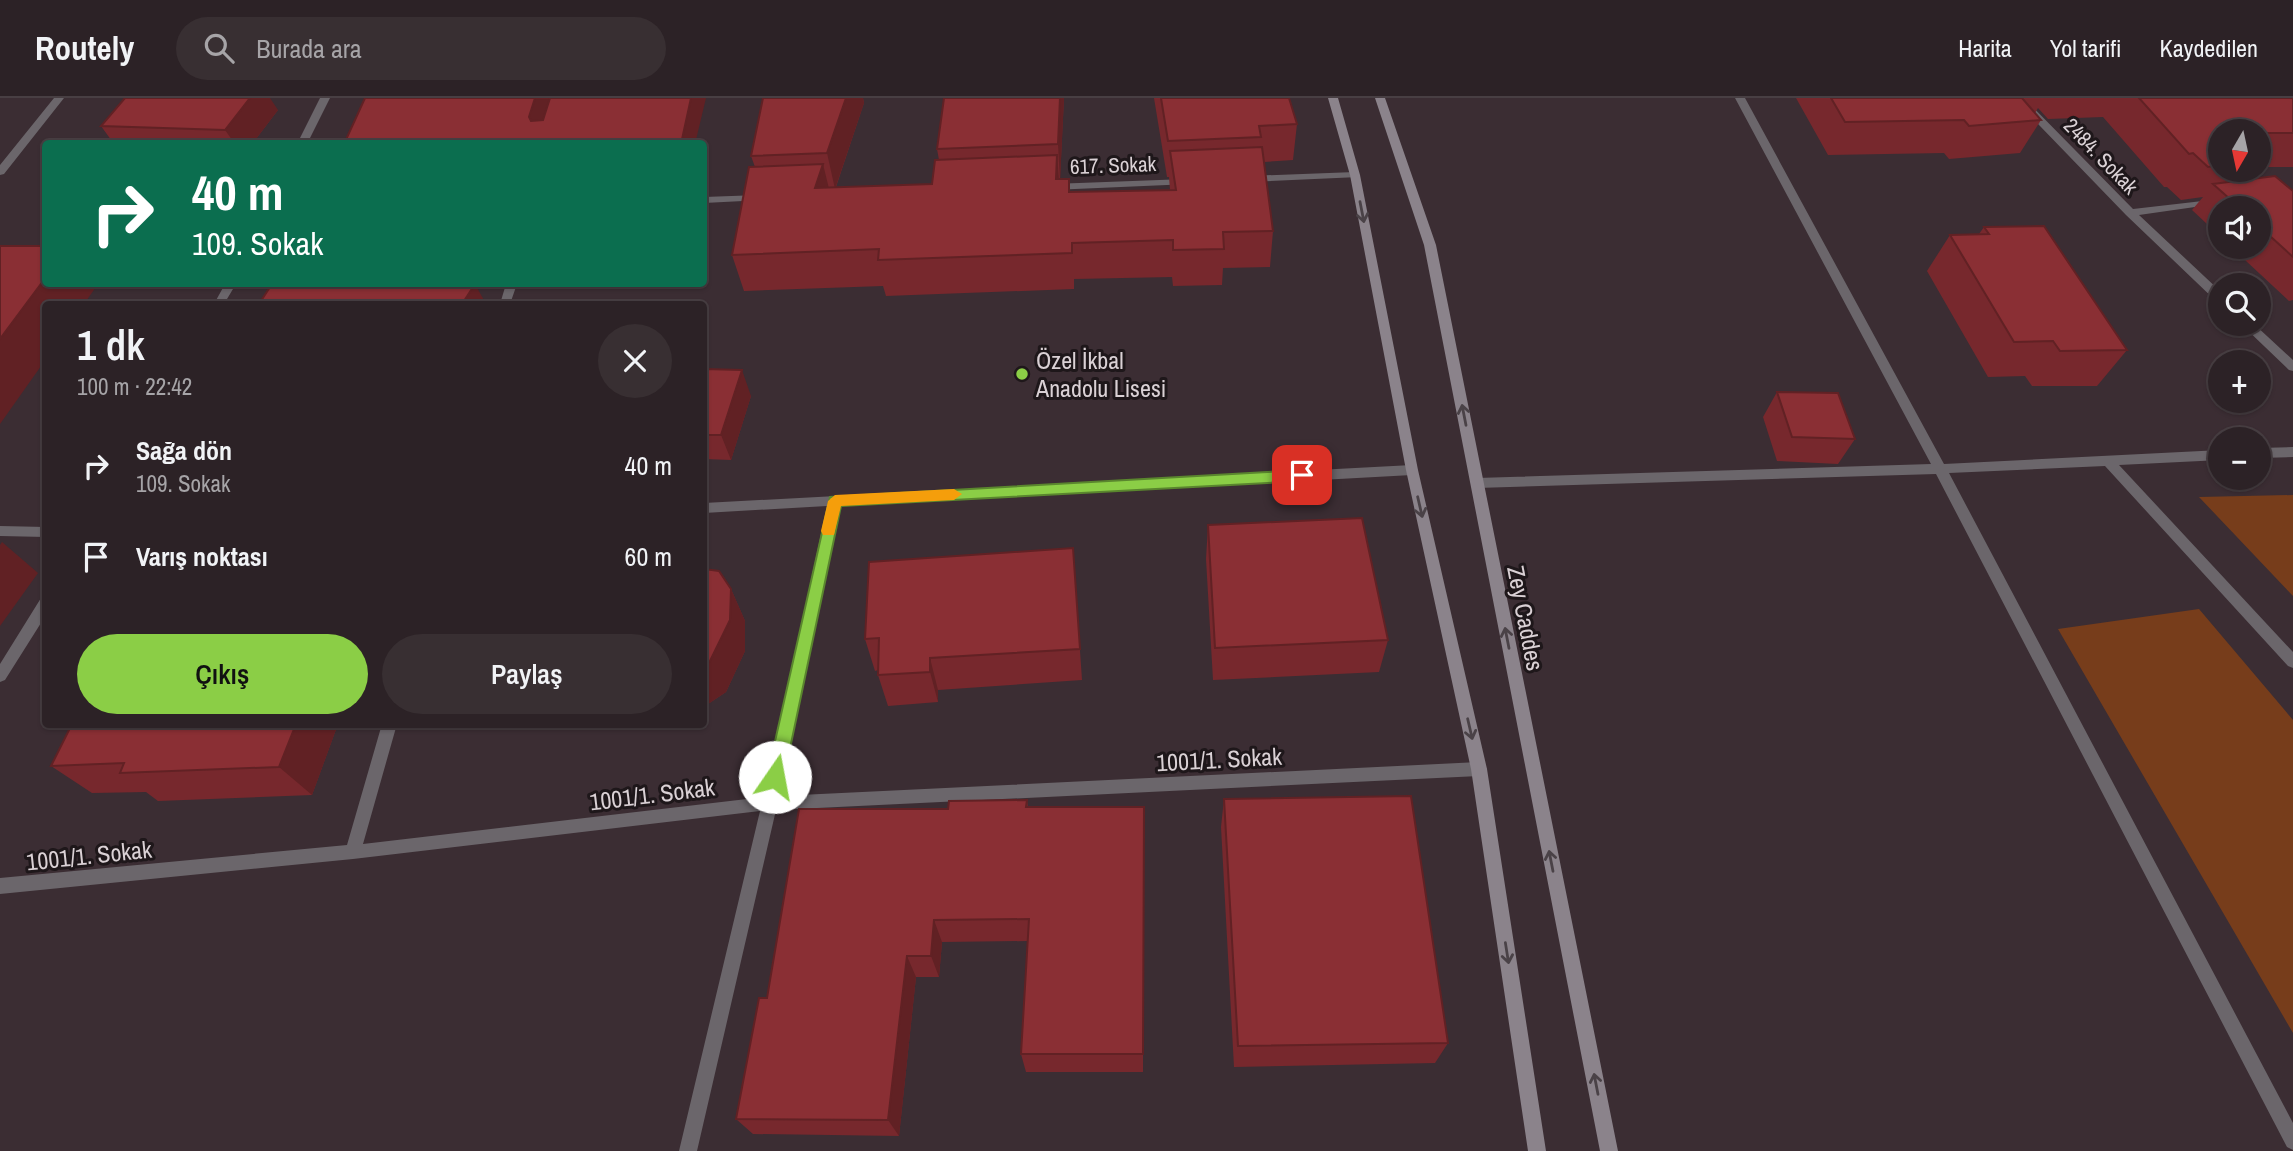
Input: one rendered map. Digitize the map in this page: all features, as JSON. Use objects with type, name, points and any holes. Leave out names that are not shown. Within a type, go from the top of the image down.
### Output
[{"type":"main road","points":[[1333,98],[1355,176],[1412,470],[1479,769],[1537,1151]]},
{"type":"main road","name":"Zey Caddes","points":[[1380,98],[1430,245],[1609,1151]]},
{"type":"street","points":[[0,172],[59,98]]},
{"type":"street","points":[[304,140],[325,98]]},
{"type":"street","points":[[1740,98],[1940,469],[2293,1141]]},
{"type":"street","name":"2484. Sokak","points":[[2018,98],[2130,213],[2208,202]]},
{"type":"street","points":[[1231,180],[1355,176]]},
{"type":"street","name":"617. Sokak","points":[[1036,187],[1203,181]]},
{"type":"street","points":[[707,200],[773,197]]},
{"type":"street","points":[[2130,213],[2208,287]]},
{"type":"street","points":[[2260,336],[2293,367]]},
{"type":"street","points":[[2271,453],[2293,452]]},
{"type":"street","points":[[1477,483],[1940,469],[2208,456]]},
{"type":"street","points":[[2108,461],[2293,662]]},
{"type":"street","points":[[707,508],[1412,470]]},
{"type":"street","points":[[688,1151],[770,803],[835,501]]},
{"type":"street","points":[[0,531],[42,532]]},
{"type":"street","points":[[0,676],[42,609]]},
{"type":"street","points":[[353,852],[389,728]]},
{"type":"street","name":"1001/1. Sokak","points":[[0,886],[353,852],[770,803],[1479,769]]},
{"type":"shaded area","points":[[2293,495],[2293,596],[2199,497]]},
{"type":"shaded area","points":[[2199,609],[2293,720],[2293,1033],[2058,629]]},
{"type":"building","points":[[125,98],[250,98],[225,130],[101,126]]},
{"type":"building","points":[[365,98],[535,98],[529,117],[531,121],[543,120],[550,98],[691,98],[682,140],[346,140]]},
{"type":"building","points":[[763,98],[846,98],[827,153],[751,156]]},
{"type":"building","points":[[944,98],[1060,98],[1058,144],[937,149]]},
{"type":"building","points":[[1161,98],[1289,98],[1297,124],[1259,126],[1261,137],[1168,141]]},
{"type":"building","points":[[1831,98],[2022,98],[2041,120],[1969,126],[1964,120],[1845,122]]},
{"type":"building","points":[[2139,98],[2293,98],[2293,133],[2272,133],[2272,119],[2208,119],[2208,167],[2193,153],[2189,154]]},
{"type":"building","points":[[1262,147],[1273,231],[1223,232],[1224,249],[1173,250],[1173,240],[1072,243],[1072,253],[878,260],[879,249],[732,255],[749,167],[823,164],[815,188],[932,184],[935,160],[1057,155],[1056,179],[1069,179],[1069,192],[1176,190],[1170,151]]},
{"type":"building","points":[[2272,176],[2293,191],[2293,257],[2271,237],[2271,196],[2226,196],[2213,184],[2272,182]]},
{"type":"building","points":[[2044,226],[2127,350],[2060,351],[2053,341],[2014,342],[1950,235],[1989,234],[1984,227]]},
{"type":"building","points":[[0,246],[42,246],[42,282],[0,339]]},
{"type":"building","points":[[270,287],[473,287],[464,301],[261,301]]},
{"type":"building","points":[[707,369],[742,370],[721,435],[707,435]]},
{"type":"building","points":[[1777,392],[1838,393],[1855,439],[1792,437]]},
{"type":"building","points":[[1362,518],[1388,640],[1215,648],[1208,525]]},
{"type":"building","points":[[1073,548],[1080,649],[930,658],[930,672],[878,675],[879,638],[865,639],[869,562]]},
{"type":"building","points":[[707,569],[719,571],[731,589],[730,620],[707,663]]},
{"type":"building","points":[[70,728],[294,728],[279,767],[120,773],[124,763],[51,766]]},
{"type":"building","points":[[1411,796],[1448,1043],[1238,1046],[1224,799]]},
{"type":"building","points":[[1027,800],[1026,807],[1144,807],[1143,1054],[1021,1054],[1029,919],[934,920],[931,956],[907,956],[888,1120],[736,1119],[759,998],[767,998],[799,809],[948,809],[949,801]]},
{"type":"slow traffic","points":[[829,531],[835,501],[954,494]]},
{"type":"place","name":"Özel İkbal Anadolu Lisesi","points":[[1022,374]]},
{"type":"route","points":[[775,777],[835,501],[1302,475]]}]
